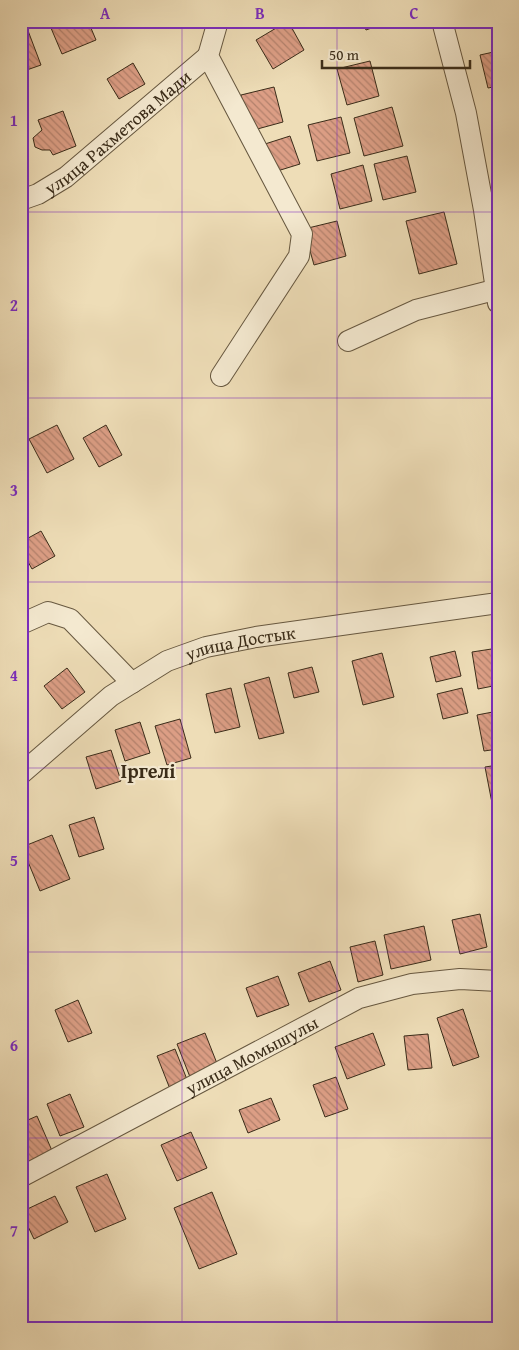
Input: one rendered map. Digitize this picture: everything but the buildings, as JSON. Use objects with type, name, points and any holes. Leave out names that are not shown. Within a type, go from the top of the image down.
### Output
[{"type":"street","points":[[218,21],[208,56],[302,234],[299,256],[221,376]]},
{"type":"street","points":[[348,341],[416,310],[497,293],[491,208],[442,21]]},
{"type":"street","name":"улица Рахметова Мади","points":[[21,200],[38,194],[66,177],[208,56]]},
{"type":"street","name":"улица Достык","points":[[21,774],[111,696],[167,661],[206,647],[256,637],[498,603]]},
{"type":"street","points":[[21,624],[48,612],[70,618],[132,683]]},
{"type":"street","name":"улица Момышулы","points":[[21,1176],[359,998],[412,984],[460,979],[498,980]]},
{"type":"district","name":"Іргелі","points":[[148,770]]}]
